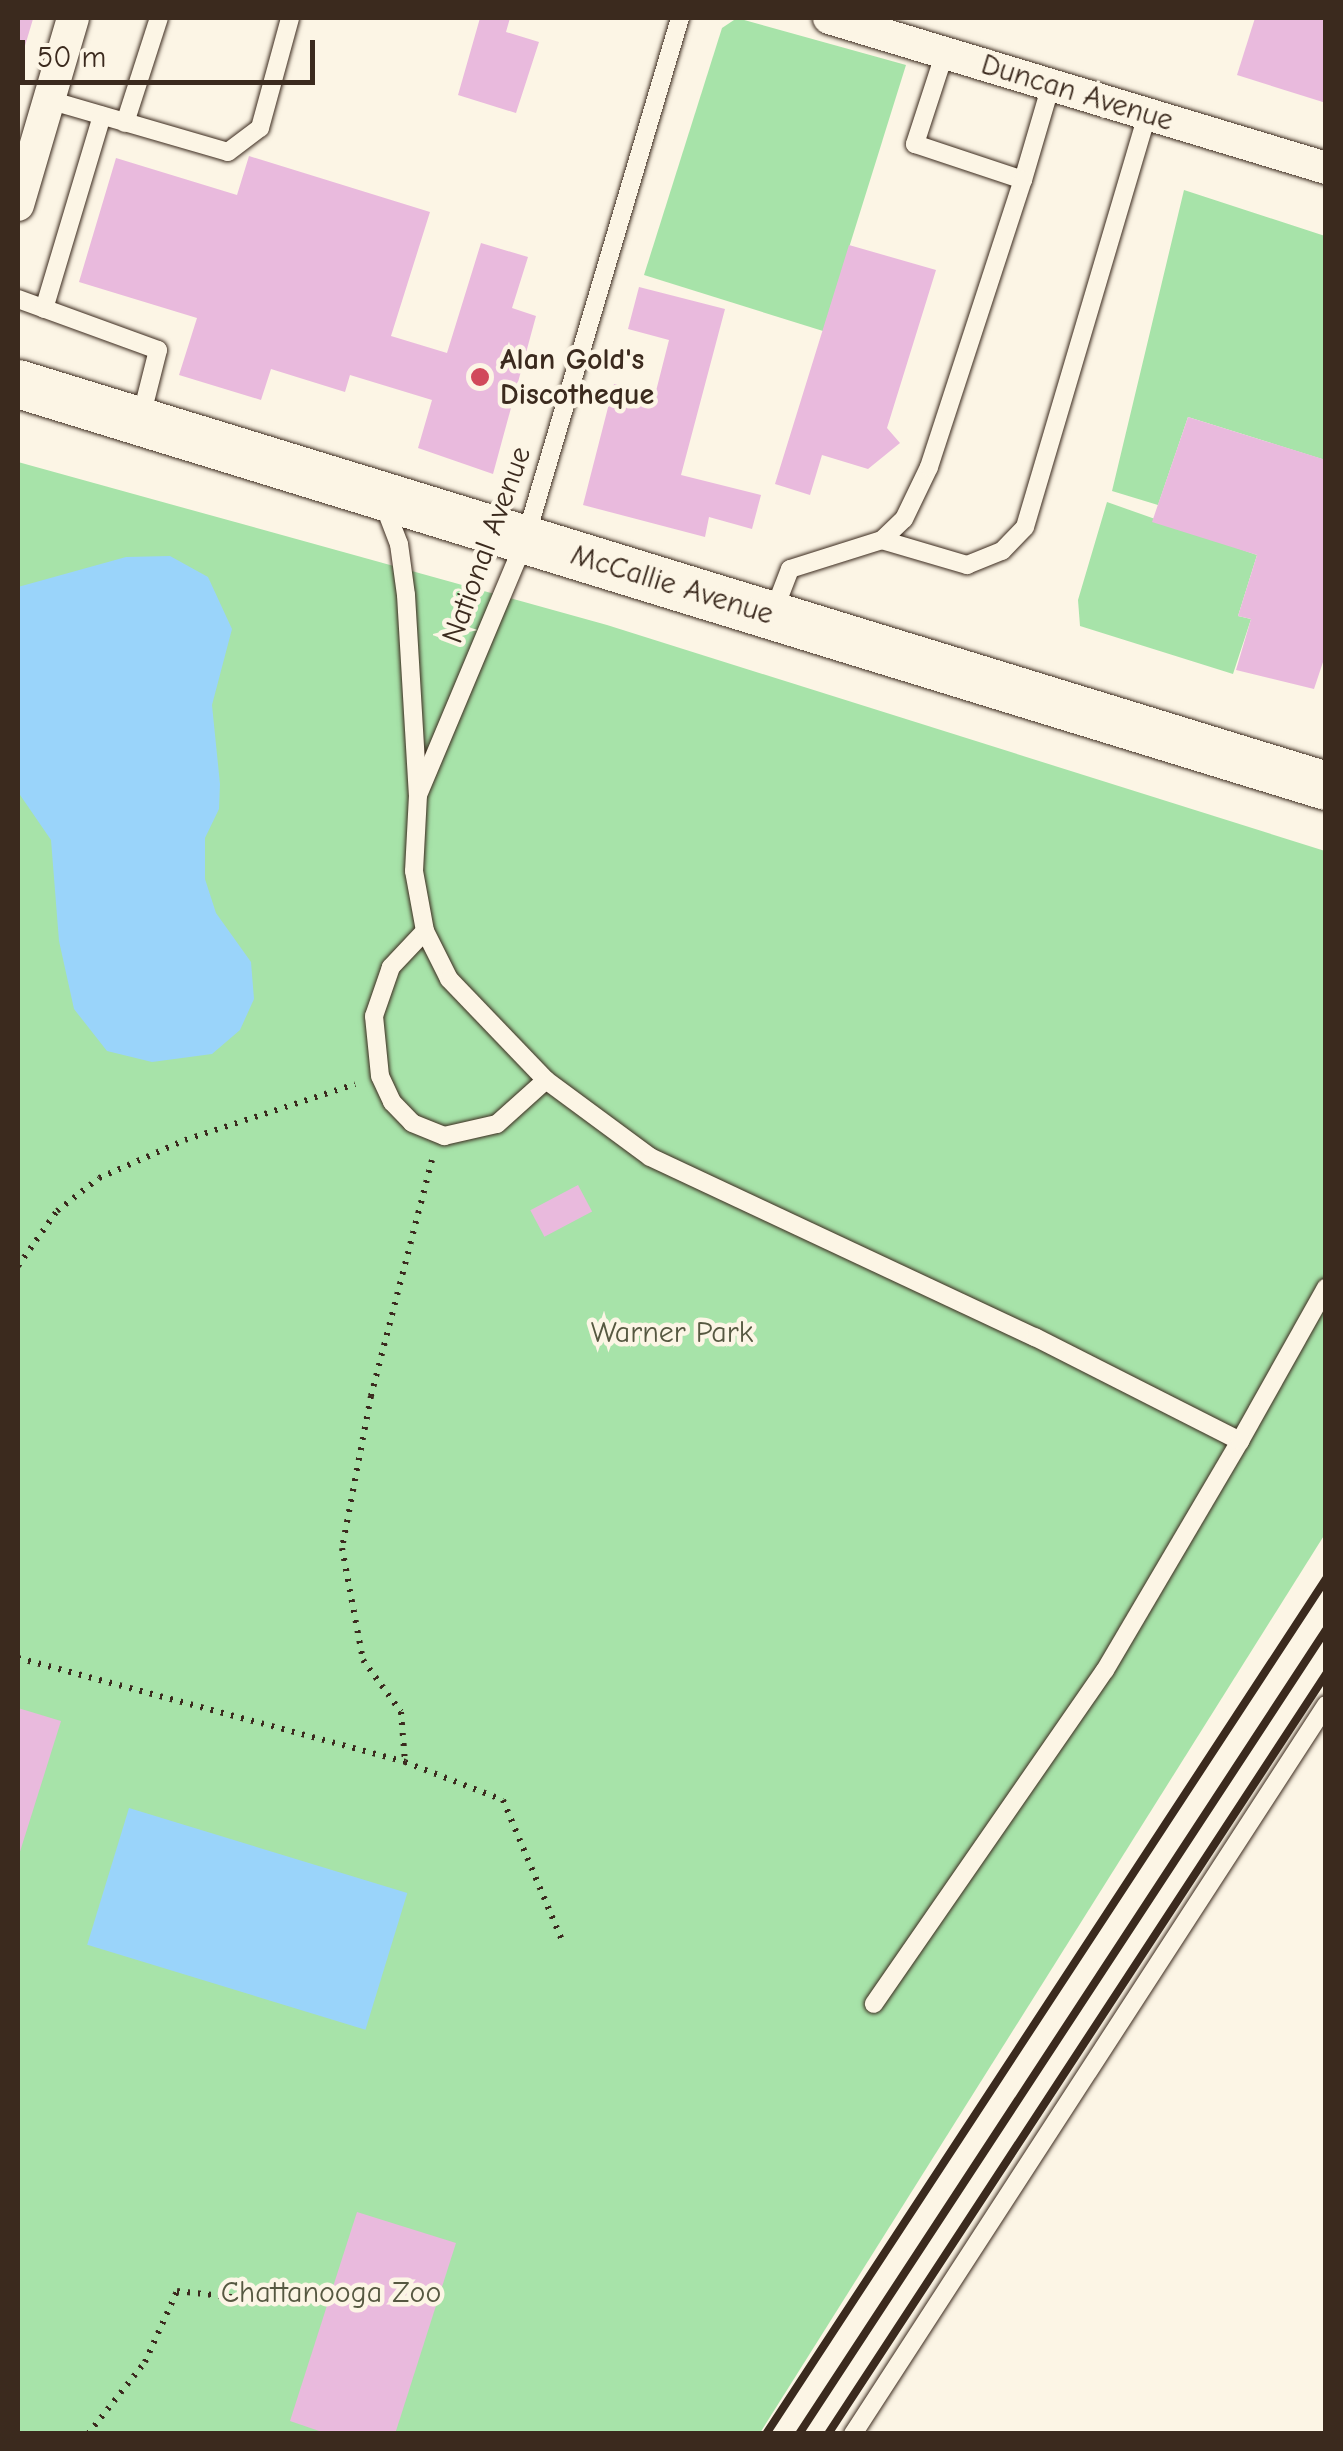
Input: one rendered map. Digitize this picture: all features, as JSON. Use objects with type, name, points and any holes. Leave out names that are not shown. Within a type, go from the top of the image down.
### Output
[{"type":"main road","name":"McCallie Avenue","points":[[18,384],[1326,786]]},
{"type":"street","points":[[18,205],[72,18]]},
{"type":"street","name":"Duncan Avenue","points":[[829,18],[1326,168]]},
{"type":"lane","points":[[124,123],[159,18]]},
{"type":"lane","points":[[49,100],[228,152],[260,128],[290,18]]},
{"type":"lane","name":"National Avenue","points":[[418,795],[525,540],[680,18]]},
{"type":"lane","points":[[945,52],[915,144],[1023,180]]},
{"type":"lane","points":[[772,616],[790,569],[882,540],[904,519],[928,467],[1052,85]]},
{"type":"lane","points":[[882,540],[967,565],[1002,550],[1025,527],[1147,114]]},
{"type":"lane","points":[[44,309],[102,116]]},
{"type":"lane","points":[[18,299],[158,350],[140,422]]},
{"type":"lane","name":"National Avenue","points":[[380,496],[398,544],[406,596],[418,795]]},
{"type":"lane","points":[[418,795],[414,872],[424,931],[449,979],[546,1080],[650,1157],[1035,1337],[1240,1442]]},
{"type":"lane","points":[[424,931],[391,967],[374,1016],[380,1076],[412,1124],[444,1136],[498,1124],[546,1080]]},
{"type":"lane","points":[[874,2004],[1105,1670],[1326,1288]]},
{"type":"lane","points":[[854,2434],[1326,1705]]},
{"type":"path","points":[[18,1266],[57,1211],[100,1178],[185,1140],[380,1076]]},
{"type":"path","points":[[405,1762],[401,1712],[363,1660],[342,1548],[424,1178],[444,1136]]},
{"type":"path","points":[[18,1658],[405,1762],[503,1800],[561,1938]]},
{"type":"path","points":[[88,2434],[145,2362],[177,2291],[284,2303]]},
{"type":"green space","points":[[737,18],[906,65],[823,331],[644,275],[722,28]]},
{"type":"green space","points":[[1184,190],[1325,236],[1325,460],[1188,417],[1158,505],[1112,491]]},
{"type":"green space","name":"Warner Park","points":[[18,462],[607,625],[1325,851],[1325,1534],[760,2433],[18,2433]]},
{"type":"green space","points":[[1107,502],[1257,555],[1238,616],[1251,619],[1233,674],[1080,626],[1078,600]]},
{"type":"water","points":[[170,556],[208,577],[232,629],[212,705],[219,809],[205,838],[205,879],[216,913],[251,962],[254,999],[240,1030],[212,1054],[152,1062],[107,1051],[74,1009],[59,941],[51,840],[18,792],[18,587],[126,557]]},
{"type":"water","points":[[129,1808],[407,1893],[365,2030],[87,1945]]},
{"type":"building","points":[[18,18],[33,19],[21,59],[18,58]]},
{"type":"building","points":[[480,18],[510,18],[506,32],[539,42],[516,113],[458,95]]},
{"type":"building","points":[[1255,18],[1326,18],[1326,103],[1237,75]]},
{"type":"building","points":[[249,156],[430,212],[391,336],[447,353],[481,243],[528,257],[512,308],[536,316],[493,474],[418,448],[432,400],[350,375],[345,392],[271,369],[261,400],[179,375],[197,318],[79,282],[116,158],[237,195]]},
{"type":"building","points":[[849,245],[936,270],[887,428],[900,443],[868,469],[822,455],[810,495],[775,484]]},
{"type":"building","points":[[639,287],[725,309],[681,475],[761,495],[752,529],[709,517],[705,537],[583,505],[614,384],[655,395],[669,340],[628,329]]},
{"type":"building","points":[[1188,417],[1326,460],[1326,653],[1314,689],[1236,670],[1251,619],[1238,616],[1257,555],[1152,522]]},
{"type":"building","points":[[578,1185],[592,1211],[544,1237],[530,1210]]},
{"type":"building","points":[[18,1708],[61,1721],[18,1858]]},
{"type":"building","points":[[357,2212],[456,2243],[395,2434],[328,2434],[290,2421]]},
{"type":"railway","points":[[766,2434],[1326,1579]]},
{"type":"railway","points":[[799,2434],[1326,1630]]},
{"type":"railway","points":[[828,2434],[1326,1674]]},
{"type":"place","name":"Alan Gold's Discotheque","points":[[480,377]]},
{"type":"park label","name":"Chattanooga Zoo","points":[[331,2293]]}]
